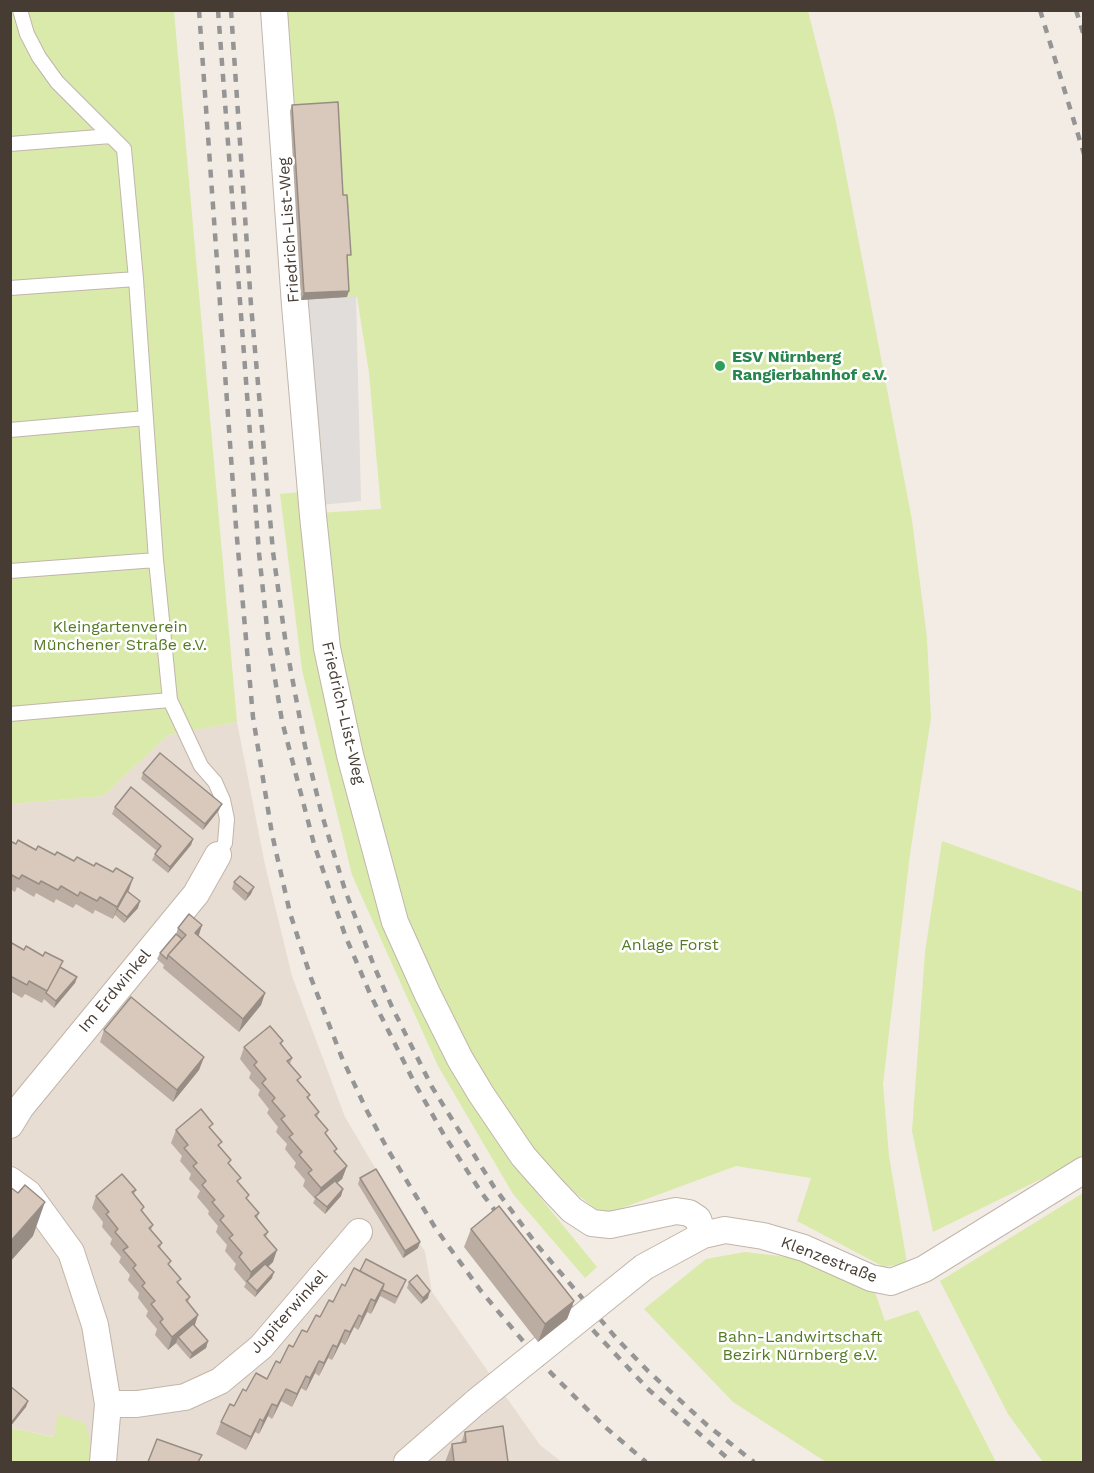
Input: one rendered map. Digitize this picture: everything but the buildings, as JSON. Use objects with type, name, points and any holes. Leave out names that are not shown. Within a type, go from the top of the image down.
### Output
[{"type":"street","name":"Friedrich-List-Weg","points":[[274,10],[295,305],[327,648],[351,755],[395,922],[427,993],[476,1086],[523,1156],[572,1210],[592,1223],[610,1225],[676,1211],[689,1213],[698,1219],[703,1235]]},
{"type":"street","name":"Im Erdwinkel","points":[[10,1125],[21,1107],[196,894],[218,855]]},
{"type":"street","name":"Klenzestraße","points":[[407,1462],[476,1402],[644,1267],[703,1235],[725,1230],[763,1236],[804,1248],[872,1278],[891,1282],[924,1269],[1083,1170]]},
{"type":"street","points":[[10,1180],[28,1193],[71,1252],[95,1325],[108,1404],[103,1462]]},
{"type":"street","name":"Jupiterwinkel","points":[[108,1404],[137,1404],[185,1397],[220,1381],[261,1347],[359,1232]]},
{"type":"lane","points":[[20,10],[27,34],[51,74],[124,149],[136,279],[156,560],[170,700],[201,766],[215,782],[223,800],[227,819],[225,843],[218,855]]},
{"type":"lane","points":[[10,144],[111,136]]},
{"type":"lane","points":[[10,288],[136,279]]},
{"type":"lane","points":[[10,430],[146,418]]},
{"type":"lane","points":[[10,571],[156,560]]},
{"type":"lane","points":[[10,714],[170,700]]},
{"type":"shaded area","points":[[356,296],[361,501],[312,506],[301,300]]},
{"type":"shaded area","points":[[237,722],[265,865],[292,976],[345,1117],[425,1252],[432,1292],[540,1445],[562,1462],[89,1462],[91,1444],[11,1428],[11,804],[103,796],[168,735]]},
{"type":"green space","name":"Kleingartenverein Münchener Straße e.V.","points":[[11,11],[174,11],[237,722],[168,735],[103,796],[11,804]]},
{"type":"green space","name":"Anlage Forst","points":[[283,11],[808,11],[835,117],[912,520],[927,638],[931,718],[910,854],[883,1084],[889,1156],[907,1263],[884,1267],[797,1221],[811,1178],[736,1166],[603,1215],[548,1171],[502,1111],[435,990],[408,927],[335,649],[319,513],[381,509],[369,373],[357,297],[301,300]]},
{"type":"green space","points":[[300,492],[335,732],[476,1108],[543,1201],[597,1267],[585,1278],[513,1194],[438,1066],[352,875],[302,670],[280,494]]},
{"type":"green space","points":[[942,841],[1083,892],[1084,1158],[933,1232],[912,1131],[925,952]]},
{"type":"green space","points":[[1083,1193],[1083,1462],[1043,1462],[1008,1414],[940,1281]]},
{"type":"green space","name":"Bahn-Landwirtschaft Bezirk Nürnberg e.V.","points":[[745,1252],[822,1261],[875,1292],[885,1321],[918,1310],[996,1462],[826,1462],[733,1402],[644,1309],[706,1259]]},
{"type":"green space","points":[[58,1414],[85,1423],[91,1444],[89,1462],[11,1462],[11,1428],[54,1437]]},
{"type":"railway","points":[[199,10],[236,527],[253,717],[272,834],[290,913],[311,978],[342,1058],[388,1150],[436,1229],[481,1291],[544,1366],[604,1426],[646,1462]]},
{"type":"railway","points":[[218,10],[259,553],[268,637],[282,721],[314,844],[345,935],[371,996],[414,1082],[444,1135],[505,1224]]},
{"type":"railway","points":[[231,10],[251,305],[273,552],[286,645],[305,746],[322,815],[345,890],[392,1007],[432,1087],[494,1187],[537,1245],[617,1339],[707,1425],[754,1462]]},
{"type":"railway","points":[[1040,10],[1084,154]]},
{"type":"railway","points":[[1076,10],[1084,36]]},
{"type":"railway","points":[[560,1295],[649,1390],[732,1462]]},
{"type":"place","name":"ESV Nürnberg Rangierbahnhof e.V.","points":[[720,366]]}]
